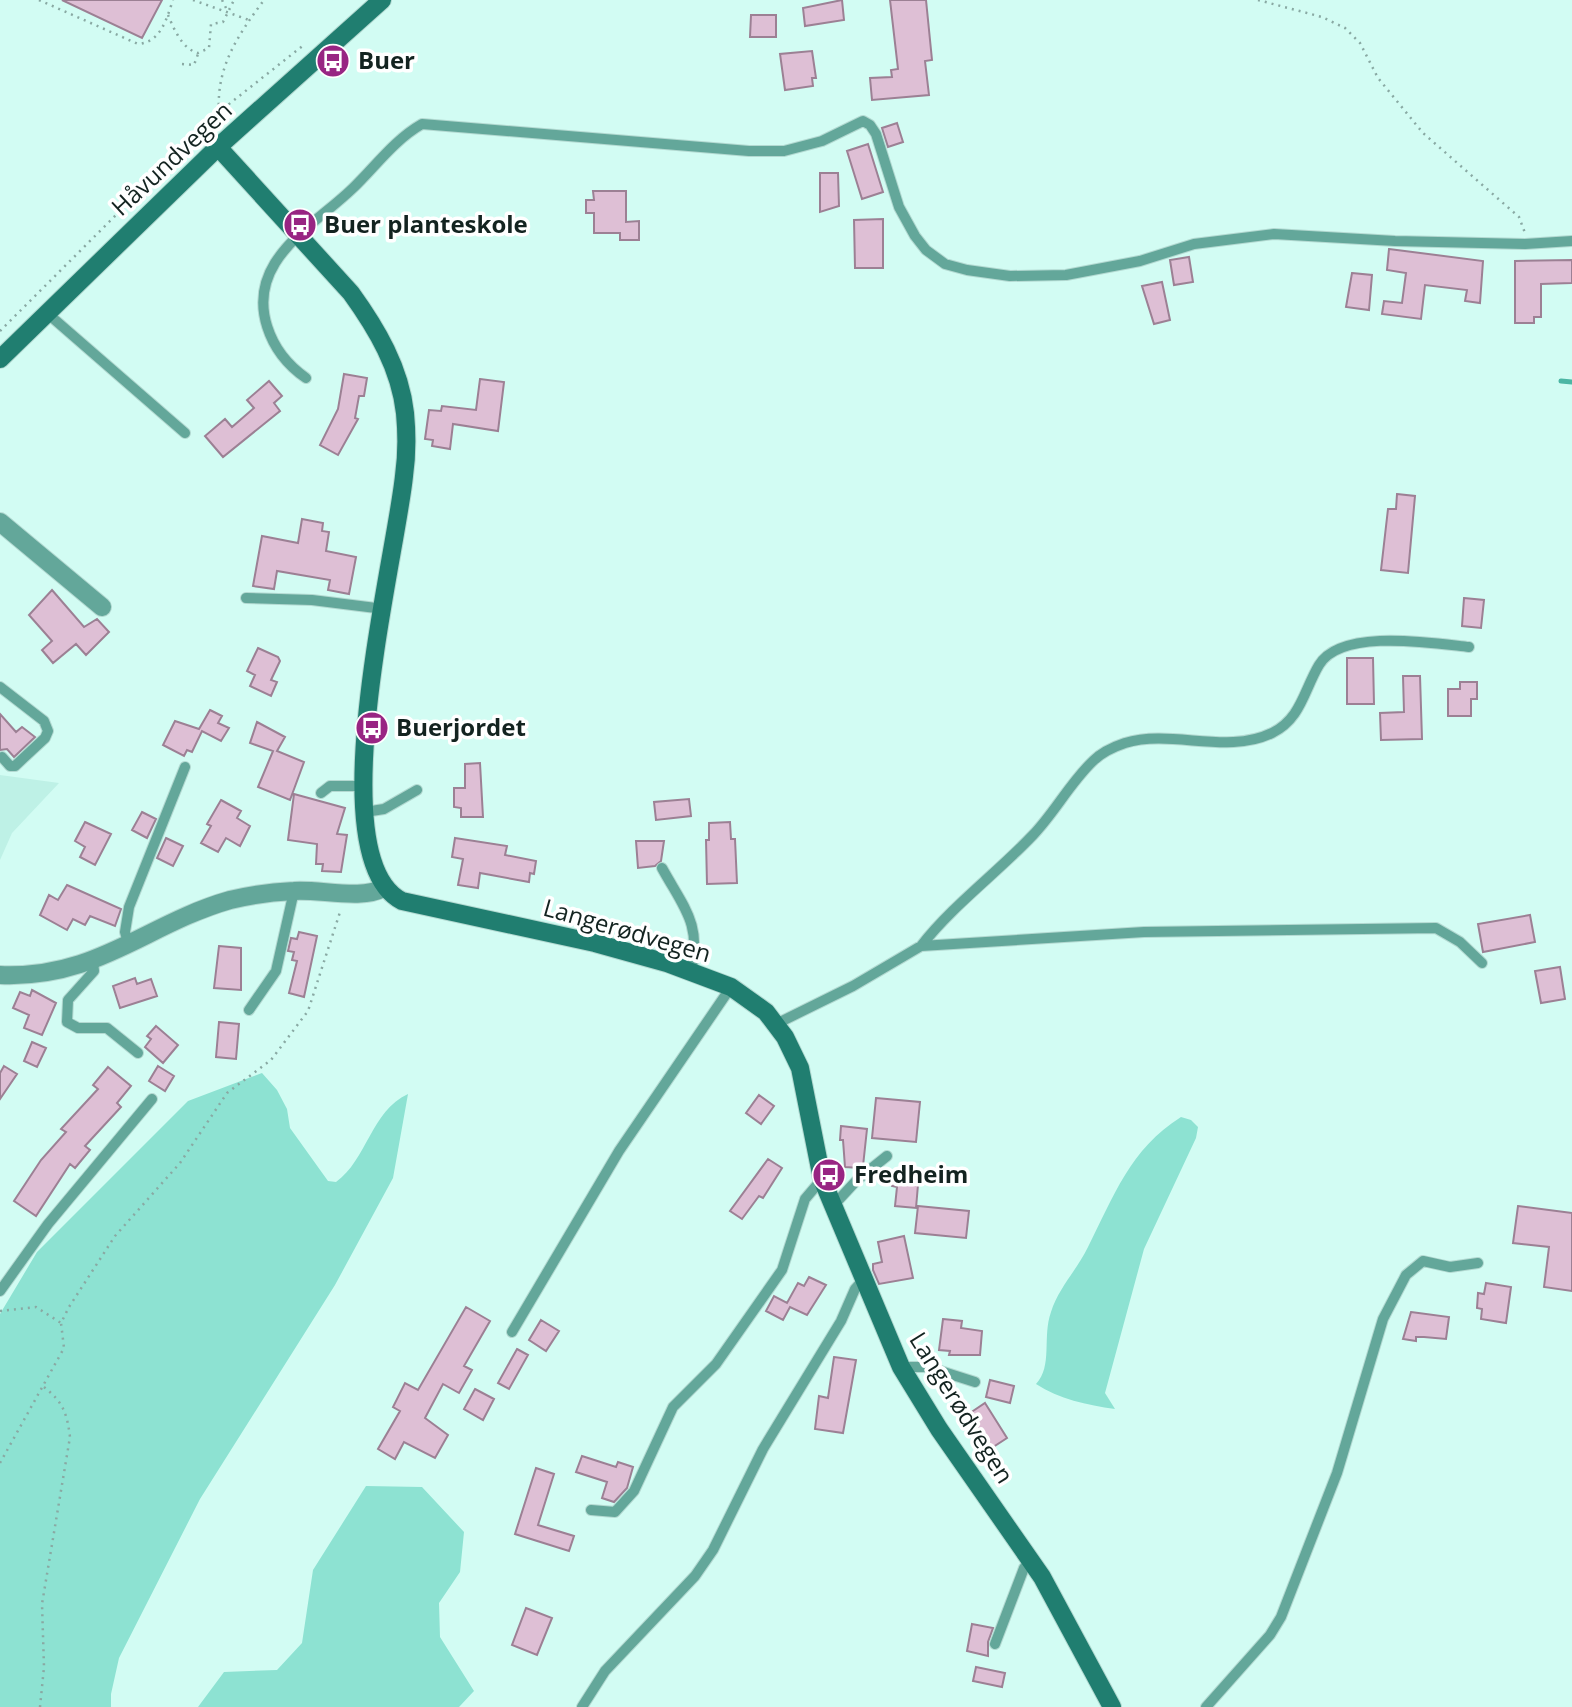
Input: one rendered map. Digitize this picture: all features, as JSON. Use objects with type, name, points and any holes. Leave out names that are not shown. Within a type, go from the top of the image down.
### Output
[{"type":"main road","name":"Håvundvegen","points":[[0,359],[218,147],[383,0]]},
{"type":"main road","points":[[218,147],[369,317],[381,338],[399,385],[404,409],[406,460],[366,717],[363,786],[370,855],[383,888]]},
{"type":"main road","name":"Langerødvegen","points":[[383,888],[402,901],[595,943],[691,972],[731,988],[758,1005],[776,1024],[800,1068],[822,1179],[832,1207],[901,1367],[939,1429],[1032,1560],[1112,1707]]},
{"type":"street","points":[[0,522],[102,607]]},
{"type":"street","points":[[0,975],[62,971],[93,961],[130,946],[191,915],[231,900],[294,891],[368,894],[383,888]]},
{"type":"lane","points":[[306,378],[279,355],[267,330],[265,292],[274,265],[299,236],[351,190],[406,134],[422,124],[749,151],[784,151],[822,141],[863,121],[870,125],[876,134],[899,207],[926,250],[945,264],[1010,276],[1066,275],[1140,261],[1195,244],[1274,234],[1395,242],[1525,244],[1572,241]]},
{"type":"lane","points":[[47,313],[185,433]]},
{"type":"lane","points":[[246,598],[312,600],[384,609]]},
{"type":"lane","points":[[776,1024],[853,986],[920,946],[1034,835],[1084,770],[1105,751],[1139,741],[1231,741],[1272,733],[1295,715],[1320,664],[1331,651],[1344,645],[1386,642],[1469,648]]},
{"type":"lane","points":[[0,687],[44,721],[48,731],[45,738],[15,766],[10,766],[2,757]]},
{"type":"lane","points":[[130,946],[125,932],[129,907],[185,767]]},
{"type":"lane","points":[[321,793],[331,786],[363,786]]},
{"type":"lane","points":[[365,811],[384,809],[417,790]]},
{"type":"lane","points":[[662,868],[692,920],[696,943],[691,972]]},
{"type":"lane","points":[[248,1010],[276,971],[294,891]]},
{"type":"lane","points":[[920,946],[1144,932],[1436,928],[1460,942],[1482,963]]},
{"type":"lane","points":[[93,961],[94,971],[68,1000],[68,1022],[78,1028],[107,1028],[138,1053]]},
{"type":"lane","points":[[512,1332],[619,1151],[731,988]]},
{"type":"lane","points":[[0,1291],[48,1224],[152,1099]]},
{"type":"lane","points":[[832,1207],[865,1173],[887,1156]]},
{"type":"lane","points":[[591,1510],[615,1512],[634,1491],[673,1407],[716,1364],[782,1270],[805,1199],[822,1179]]},
{"type":"lane","points":[[1206,1707],[1270,1634],[1281,1617],[1337,1473],[1383,1319],[1406,1275],[1423,1261],[1450,1267],[1478,1263]]},
{"type":"lane","points":[[582,1707],[605,1671],[695,1576],[713,1550],[764,1449],[841,1321],[855,1289],[863,1280]]},
{"type":"lane","points":[[901,1367],[928,1367],[975,1382]]},
{"type":"lane","points":[[995,1644],[1024,1568],[1032,1560]]},
{"type":"path","points":[[39,0],[138,44],[147,43],[158,36],[173,0]]},
{"type":"path","points":[[193,0],[249,20]]},
{"type":"path","points":[[222,0],[230,15]]},
{"type":"path","points":[[168,15],[181,40],[190,51],[198,53],[209,48],[212,43],[211,24],[223,22],[230,15],[234,0]]},
{"type":"path","points":[[219,112],[218,93],[222,69],[249,20],[264,0]]},
{"type":"path","points":[[1258,0],[1322,17],[1345,28],[1360,43],[1378,78],[1423,134],[1519,217],[1525,231],[1525,244]]},
{"type":"path","name":"Håvundvegen","points":[[0,331],[125,210],[219,112],[313,37]]},
{"type":"path","points":[[181,64],[194,65],[198,53]]},
{"type":"path","points":[[0,1463],[64,1348],[61,1323],[115,1236],[180,1163],[227,1093],[271,1060],[308,1011],[346,892]]},
{"type":"path","points":[[0,1311],[36,1307],[61,1323]]},
{"type":"path","points":[[40,1707],[44,1667],[41,1604],[70,1437],[67,1411],[58,1397],[44,1387]]},
{"type":"shaded area","points":[[0,775],[59,783],[12,833],[0,860]]},
{"type":"shaded area","points":[[262,1073],[277,1090],[287,1109],[290,1128],[328,1181],[336,1182],[346,1173],[386,1112],[408,1094],[393,1178],[335,1285],[200,1499],[119,1658],[111,1707],[0,1707],[0,1314],[37,1252],[188,1101]]},
{"type":"shaded area","points":[[1181,1117],[1191,1120],[1198,1127],[1196,1138],[1144,1249],[1105,1393],[1115,1409],[1054,1394],[1036,1384],[1046,1360],[1048,1322],[1054,1303],[1084,1255],[1125,1175],[1149,1144]]},
{"type":"shaded area","points":[[366,1486],[422,1487],[464,1532],[460,1572],[439,1603],[440,1637],[474,1691],[459,1707],[198,1707],[224,1672],[277,1670],[302,1643],[313,1570]]},
{"type":"building","points":[[62,0],[162,0],[142,38]]},
{"type":"building","points":[[842,0],[844,20],[805,26],[803,8]]},
{"type":"building","points":[[890,0],[926,0],[932,60],[925,61],[929,95],[872,100],[870,78],[892,77],[891,70],[898,69]]},
{"type":"building","points":[[751,15],[776,15],[776,37],[750,37]]},
{"type":"building","points":[[812,51],[816,78],[812,78],[813,86],[785,90],[780,54]]},
{"type":"building","points":[[897,123],[903,142],[888,147],[882,128]]},
{"type":"building","points":[[868,144],[883,192],[862,199],[847,151]]},
{"type":"building","points":[[820,173],[838,173],[839,206],[820,212]]},
{"type":"building","points":[[593,191],[626,191],[626,222],[639,221],[639,240],[620,240],[620,233],[594,233],[594,213],[586,213],[586,200],[594,200]]},
{"type":"building","points":[[883,219],[883,268],[855,268],[854,220]]},
{"type":"building","points":[[1389,249],[1483,261],[1480,303],[1465,301],[1467,290],[1425,285],[1421,319],[1382,314],[1384,301],[1402,303],[1406,273],[1387,270]]},
{"type":"building","points":[[1189,257],[1193,282],[1174,285],[1170,260]]},
{"type":"building","points":[[1572,260],[1572,283],[1541,284],[1541,317],[1534,317],[1534,323],[1515,323],[1515,261]]},
{"type":"building","points":[[1352,273],[1372,275],[1369,310],[1346,307]]},
{"type":"building","points":[[1162,282],[1170,320],[1154,324],[1142,286]]},
{"type":"building","points":[[344,374],[367,378],[364,396],[359,396],[355,418],[358,419],[338,455],[320,445],[338,409]]},
{"type":"building","points":[[480,379],[504,382],[498,431],[453,424],[450,449],[432,446],[433,440],[425,439],[429,410],[441,411],[442,406],[476,410]]},
{"type":"building","points":[[269,381],[282,396],[274,403],[280,411],[223,457],[205,436],[225,419],[232,427],[254,408],[247,400]]},
{"type":"building","points":[[1397,494],[1415,496],[1408,573],[1381,570],[1388,509],[1396,509]]},
{"type":"building","points":[[302,519],[323,523],[322,531],[329,532],[326,551],[356,557],[349,594],[328,590],[330,580],[277,571],[274,589],[253,586],[262,536],[298,543]]},
{"type":"building","points":[[52,590],[84,627],[97,619],[109,632],[86,655],[76,644],[53,663],[42,650],[52,641],[29,615]]},
{"type":"building","points":[[1464,598],[1484,600],[1481,628],[1462,626]]},
{"type":"building","points":[[258,648],[278,657],[280,661],[271,680],[277,682],[271,696],[250,686],[255,675],[247,671]]},
{"type":"building","points":[[1347,658],[1373,658],[1374,704],[1347,704]]},
{"type":"building","points":[[1403,676],[1420,676],[1422,739],[1381,740],[1380,713],[1404,712]]},
{"type":"building","points":[[1460,682],[1477,682],[1477,699],[1471,699],[1471,716],[1448,716],[1448,689],[1460,689]]},
{"type":"building","points":[[210,710],[222,716],[218,723],[229,728],[221,741],[202,731],[192,752],[187,750],[184,756],[163,745],[175,721],[199,729]]},
{"type":"building","points":[[0,714],[16,732],[22,727],[35,737],[14,757],[7,749],[0,750]]},
{"type":"building","points":[[257,722],[285,737],[277,751],[304,762],[290,800],[258,787],[273,751],[250,743]]},
{"type":"building","points":[[480,763],[483,817],[461,817],[461,808],[454,807],[454,788],[465,788],[465,764]]},
{"type":"building","points":[[294,794],[345,808],[337,834],[347,835],[341,872],[322,871],[323,864],[316,864],[317,844],[288,840]]},
{"type":"building","points":[[689,799],[691,816],[656,820],[654,802]]},
{"type":"building","points":[[221,800],[241,811],[237,818],[250,826],[240,846],[226,838],[218,852],[201,843],[211,826],[207,824]]},
{"type":"building","points":[[142,812],[156,819],[147,838],[132,830]]},
{"type":"building","points":[[85,822],[111,834],[95,865],[80,857],[85,847],[75,841]]},
{"type":"building","points":[[730,822],[731,839],[735,839],[737,883],[707,884],[706,840],[709,840],[709,823]]},
{"type":"building","points":[[166,838],[183,846],[173,866],[157,858]]},
{"type":"building","points":[[455,838],[507,846],[505,855],[536,861],[534,874],[530,873],[529,882],[480,873],[478,888],[458,885],[463,859],[452,857]]},
{"type":"building","points":[[636,841],[664,841],[661,861],[655,866],[638,868]]},
{"type":"building","points":[[67,885],[121,909],[115,926],[90,916],[85,925],[73,919],[67,930],[40,915],[49,895],[58,900]]},
{"type":"building","points":[[1530,915],[1535,942],[1483,952],[1478,924]]},
{"type":"building","points":[[299,932],[317,936],[304,997],[289,993],[297,961],[292,960],[294,952],[288,951],[291,938],[297,939]]},
{"type":"building","points":[[219,946],[241,948],[241,990],[214,988]]},
{"type":"building","points":[[1560,967],[1565,999],[1541,1003],[1535,971]]},
{"type":"building","points":[[135,978],[137,984],[151,979],[157,996],[120,1008],[113,986]]},
{"type":"building","points":[[32,990],[56,1003],[42,1035],[24,1028],[29,1015],[13,1008],[20,992],[30,996]]},
{"type":"building","points":[[219,1022],[239,1024],[236,1059],[216,1057]]},
{"type":"building","points":[[156,1026],[178,1045],[163,1063],[145,1047],[151,1039],[147,1036]]},
{"type":"building","points":[[32,1042],[46,1048],[37,1067],[24,1061]]},
{"type":"building","points":[[4,1066],[17,1074],[0,1099],[0,1073]]},
{"type":"building","points":[[158,1066],[174,1076],[165,1091],[149,1081]]},
{"type":"building","points":[[108,1067],[131,1086],[117,1103],[121,1107],[85,1146],[90,1150],[75,1168],[70,1164],[36,1216],[14,1201],[41,1160],[66,1132],[61,1129],[98,1089],[93,1085]]},
{"type":"building","points":[[759,1095],[774,1106],[761,1124],[746,1113]]},
{"type":"building","points":[[876,1098],[920,1102],[916,1142],[872,1138]]},
{"type":"building","points":[[841,1126],[867,1129],[863,1166],[860,1168],[845,1167],[843,1140],[840,1140]]},
{"type":"building","points":[[768,1159],[782,1168],[763,1198],[759,1196],[742,1219],[730,1211]]},
{"type":"building","points":[[894,1171],[919,1173],[916,1208],[895,1206],[897,1187],[892,1186]]},
{"type":"building","points":[[918,1206],[969,1211],[966,1238],[915,1233]]},
{"type":"building","points":[[1518,1206],[1572,1213],[1572,1291],[1544,1287],[1549,1247],[1513,1243]]},
{"type":"building","points":[[904,1236],[913,1278],[879,1284],[873,1270],[873,1264],[882,1262],[878,1242]]},
{"type":"building","points":[[809,1277],[826,1285],[807,1315],[790,1307],[783,1320],[766,1311],[774,1296],[787,1303],[798,1283],[804,1286]]},
{"type":"building","points":[[1486,1283],[1511,1287],[1506,1323],[1481,1319],[1482,1309],[1477,1308],[1478,1293],[1484,1294]]},
{"type":"building","points":[[466,1307],[490,1321],[464,1366],[472,1370],[459,1393],[443,1384],[425,1418],[448,1435],[435,1458],[404,1442],[395,1459],[378,1449],[400,1411],[393,1407],[405,1383],[418,1390]]},
{"type":"building","points":[[1411,1312],[1449,1317],[1446,1339],[1403,1339]]},
{"type":"building","points":[[943,1319],[962,1321],[961,1328],[982,1331],[980,1355],[949,1355],[950,1351],[939,1350]]},
{"type":"building","points":[[541,1320],[559,1331],[546,1351],[529,1340]]},
{"type":"building","points":[[517,1349],[528,1355],[509,1389],[498,1383]]},
{"type":"building","points":[[834,1357],[856,1360],[843,1433],[815,1429],[819,1396],[828,1398]]},
{"type":"building","points":[[990,1380],[1014,1386],[1010,1403],[986,1397]]},
{"type":"building","points":[[475,1389],[494,1399],[483,1420],[464,1409]]},
{"type":"building","points":[[985,1403],[1007,1438],[990,1449],[970,1413]]},
{"type":"building","points":[[582,1456],[616,1467],[618,1462],[633,1467],[627,1488],[614,1502],[602,1498],[607,1482],[576,1472]]},
{"type":"building","points":[[536,1468],[554,1474],[538,1525],[574,1536],[569,1551],[515,1534]]},
{"type":"building","points":[[526,1608],[552,1618],[537,1655],[512,1645]]},
{"type":"building","points":[[972,1624],[993,1628],[988,1642],[988,1656],[967,1651]]},
{"type":"building","points":[[976,1667],[1005,1673],[1002,1687],[973,1681]]},
{"type":"waterway","points":[[1561,381],[1572,382]]},
{"type":"place","name":"Buer","points":[[333,61]]},
{"type":"place","name":"Buer planteskole","points":[[300,225]]},
{"type":"place","name":"Buerjordet","points":[[372,728]]},
{"type":"place","name":"Fredheim","points":[[829,1175]]}]
